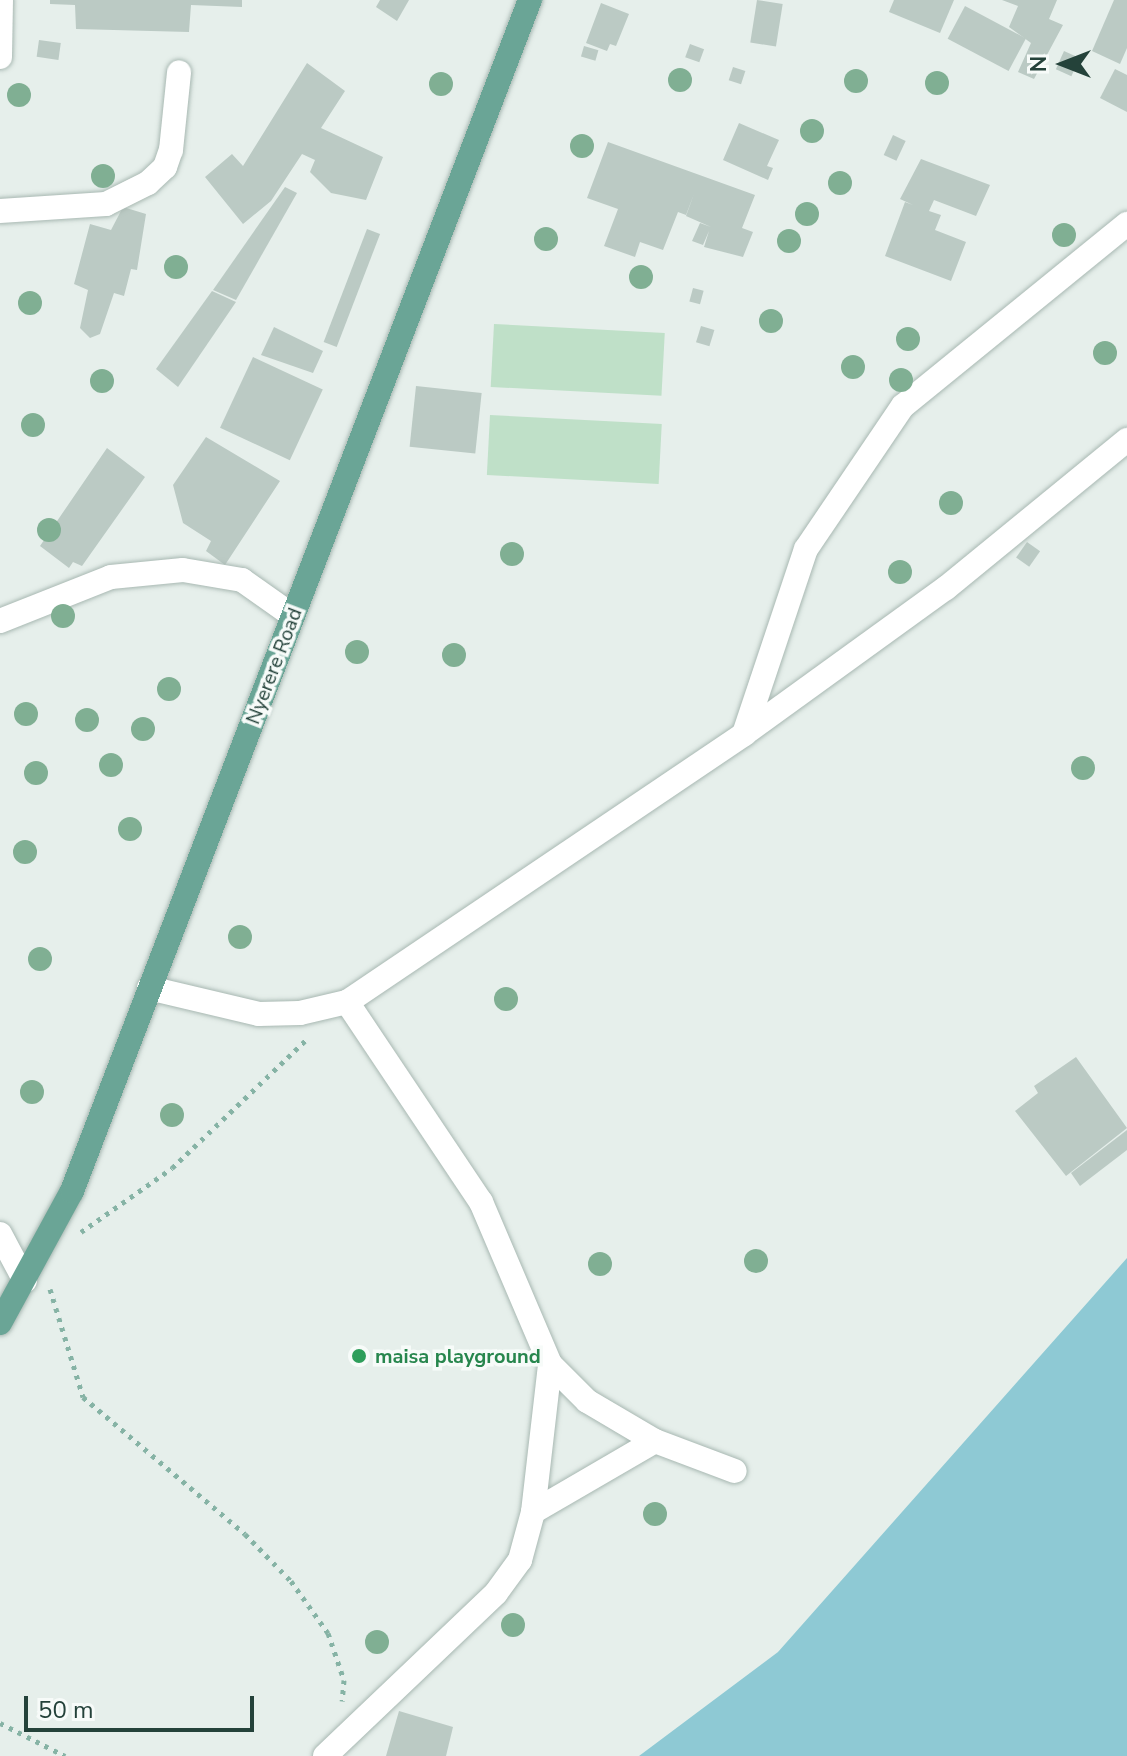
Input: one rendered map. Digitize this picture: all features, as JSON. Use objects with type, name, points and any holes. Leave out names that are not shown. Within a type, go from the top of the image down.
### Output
[{"type":"main road","name":"Nyerere Road","points":[[0,1323],[40,1257],[72,1191],[530,0]]},
{"type":"street","points":[[0,57],[1,0]]},
{"type":"street","points":[[0,211],[106,204],[148,183],[165,167],[171,150],[179,72]]},
{"type":"street","points":[[744,734],[806,549],[903,406],[1127,224]]},
{"type":"street","points":[[149,988],[259,1014],[300,1013],[347,1002],[744,734],[946,588],[1127,440]]},
{"type":"street","points":[[0,621],[111,577],[183,570],[242,580],[293,616]]},
{"type":"street","points":[[347,1002],[481,1202],[550,1364],[587,1401],[655,1441],[735,1471]]},
{"type":"street","points":[[0,1234],[25,1281]]},
{"type":"street","points":[[331,1748],[496,1593],[520,1560],[533,1512],[550,1364]]},
{"type":"street","points":[[533,1512],[655,1441]]},
{"type":"path","points":[[314,1033],[172,1168],[40,1257],[83,1397],[245,1534],[291,1581],[328,1633],[344,1680],[331,1748]]},
{"type":"path","points":[[0,1723],[65,1756]]},
{"type":"green space","points":[[494,324],[665,333],[661,396],[491,387]]},
{"type":"green space","points":[[490,415],[662,424],[659,484],[487,475]]},
{"type":"water","points":[[1127,1258],[1127,1756],[639,1756],[778,1652]]},
{"type":"building","points":[[50,0],[242,0],[242,7],[191,5],[189,32],[76,29],[75,5],[50,4]]},
{"type":"building","points":[[380,0],[409,0],[397,21],[376,7]]},
{"type":"building","points":[[757,0],[783,4],[776,47],[750,42]]},
{"type":"building","points":[[894,0],[954,0],[940,33],[889,12]]},
{"type":"building","points":[[1002,0],[1057,0],[1049,19],[1063,25],[1034,79],[1018,72],[1031,43],[1009,27],[1018,6]]},
{"type":"building","points":[[1114,0],[1127,0],[1127,48],[1120,64],[1092,51]]},
{"type":"building","points":[[601,3],[629,14],[616,46],[610,44],[607,51],[586,43]]},
{"type":"building","points":[[965,6],[1026,38],[1009,71],[948,39]]},
{"type":"building","points":[[39,40],[61,43],[58,60],[37,57]]},
{"type":"building","points":[[690,44],[704,49],[699,62],[685,57]]},
{"type":"building","points":[[584,46],[598,50],[595,61],[581,57]]},
{"type":"building","points":[[1064,51],[1080,58],[1071,76],[1056,69]]},
{"type":"building","points":[[307,63],[345,91],[321,128],[383,157],[366,200],[331,193],[310,172],[315,160],[302,154],[271,201],[243,224],[205,177],[232,154],[243,166]]},
{"type":"building","points":[[733,67],[745,71],[741,84],[729,80]]},
{"type":"building","points":[[1115,69],[1127,75],[1127,112],[1100,98]]},
{"type":"building","points":[[739,123],[779,140],[767,166],[773,168],[768,180],[723,160]]},
{"type":"building","points":[[893,135],[906,141],[896,161],[884,155]]},
{"type":"building","points":[[608,142],[755,195],[742,228],[753,232],[743,257],[704,247],[709,231],[703,245],[692,241],[700,223],[711,227],[686,216],[694,194],[686,215],[678,212],[663,250],[640,242],[635,257],[604,246],[618,209],[587,198]]},
{"type":"building","points":[[921,159],[990,185],[976,216],[934,200],[929,211],[941,215],[935,230],[966,242],[951,281],[885,256],[905,202],[913,205],[900,199]]},
{"type":"building","points":[[285,187],[297,193],[236,300],[213,290]]},
{"type":"building","points":[[123,207],[146,214],[137,270],[131,269],[124,296],[114,293],[100,334],[90,338],[80,328],[88,290],[74,284],[90,224],[111,230]]},
{"type":"building","points":[[367,229],[380,234],[337,347],[324,342]]},
{"type":"building","points":[[693,288],[704,291],[700,304],[689,302]]},
{"type":"building","points":[[212,291],[236,302],[178,387],[156,369]]},
{"type":"building","points":[[701,326],[714,330],[709,346],[696,342]]},
{"type":"building","points":[[274,327],[323,351],[313,373],[261,355]]},
{"type":"building","points":[[253,357],[323,390],[290,460],[220,428]]},
{"type":"building","points":[[416,386],[482,393],[475,454],[410,447]]},
{"type":"building","points":[[206,437],[280,481],[225,565],[206,551],[211,541],[183,523],[173,485]]},
{"type":"building","points":[[107,448],[145,477],[82,566],[73,562],[69,568],[40,546]]},
{"type":"building","points":[[1027,542],[1040,551],[1029,567],[1016,558]]},
{"type":"building","points":[[1076,1057],[1127,1128],[1066,1176],[1015,1111],[1038,1093],[1034,1086]]},
{"type":"building","points":[[1127,1130],[1127,1150],[1080,1186],[1071,1173]]},
{"type":"building","points":[[399,1711],[453,1727],[446,1756],[386,1756]]},
{"type":"place","name":"maisa playground","points":[[359,1356]]}]
